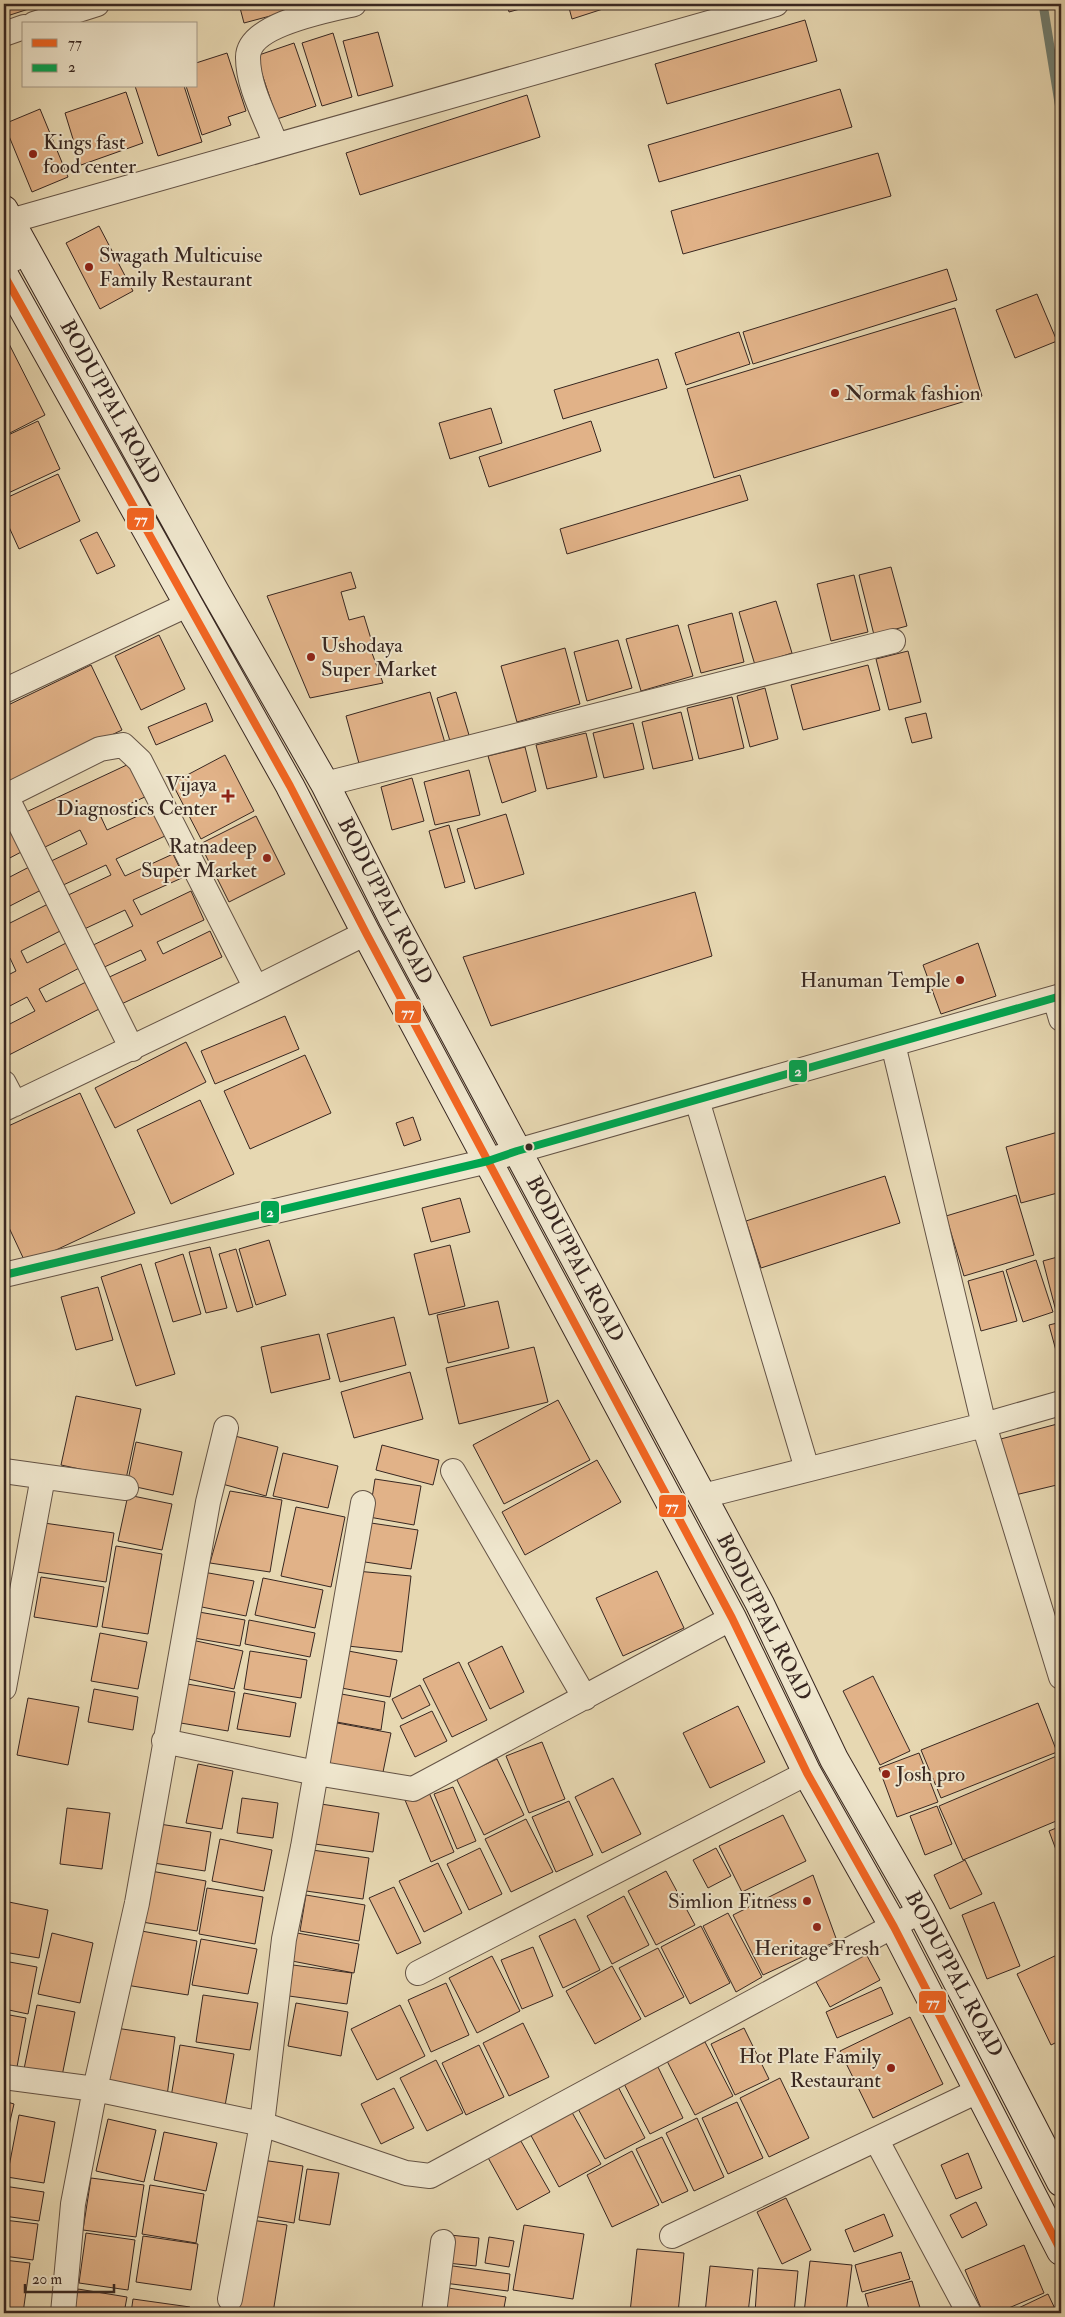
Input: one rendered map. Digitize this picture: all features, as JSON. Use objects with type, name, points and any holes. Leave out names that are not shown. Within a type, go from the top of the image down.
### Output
[{"type":"street","points":[[40,22],[97,4]]},
{"type":"street","points":[[276,145],[250,76],[247,56],[256,38],[276,25],[354,4]]},
{"type":"street","points":[[7,216],[276,145],[776,4]]},
{"type":"street","points":[[4,34],[22,28]]},
{"type":"street","name":"BODUPPAL ROAD","points":[[7,216],[15,258],[214,590],[325,784],[393,919],[760,1604],[834,1759],[921,1911],[1061,2182]]},
{"type":"street","name":"BODUPPAL ROAD","points":[[4,275],[290,786],[366,933],[732,1618],[806,1773],[894,1927],[980,2090],[1061,2250]]},
{"type":"street","points":[[4,691],[187,605]]},
{"type":"street","points":[[325,784],[893,641]]},
{"type":"street","points":[[132,1048],[5,796],[100,749],[123,745],[140,761],[256,988]]},
{"type":"street","points":[[4,1083],[9,1107],[366,933]]},
{"type":"street","points":[[4,1275],[488,1161],[517,1151],[893,1044],[1059,1004]]},
{"type":"street","points":[[893,1044],[984,1425],[1061,1677]]},
{"type":"street","points":[[697,1100],[807,1469]]},
{"type":"street","points":[[703,1496],[984,1425],[1061,1403]]},
{"type":"street","points":[[63,2313],[73,2204],[95,2089],[137,1903],[208,1502],[226,1428]]},
{"type":"street","points":[[4,1471],[126,1488]]},
{"type":"street","points":[[453,1471],[586,1698]]},
{"type":"street","points":[[4,1688],[43,1477]]},
{"type":"street","points":[[230,2299],[262,2124],[284,1939],[316,1773],[363,1502]]},
{"type":"street","points":[[164,1742],[316,1773],[413,1788],[586,1698],[732,1618]]},
{"type":"street","points":[[418,1973],[806,1773]]},
{"type":"street","points":[[4,2077],[95,2089],[262,2124],[406,2173],[430,2176],[921,1911]]},
{"type":"street","points":[[672,2236],[877,2141],[980,2090]]},
{"type":"street","points":[[877,2141],[969,2313]]},
{"type":"street","points":[[434,2313],[443,2242]]},
{"type":"building","points":[[4,4],[44,4],[4,17]]},
{"type":"building","points":[[239,4],[315,4],[244,23]]},
{"type":"building","points":[[507,4],[538,4],[509,12]]},
{"type":"building","points":[[568,4],[608,4],[609,7],[572,19]]},
{"type":"building","points":[[805,20],[817,61],[667,104],[655,64]]},
{"type":"building","points":[[378,32],[393,86],[358,96],[343,41]]},
{"type":"building","points":[[333,33],[352,97],[322,106],[302,43]]},
{"type":"building","points":[[294,43],[316,106],[277,119],[256,56]]},
{"type":"building","points":[[227,53],[246,111],[228,117],[231,125],[202,135],[187,88],[198,88],[198,62]]},
{"type":"building","points":[[136,88],[185,88],[202,142],[158,156]]},
{"type":"building","points":[[840,89],[852,127],[659,182],[648,145]]},
{"type":"building","points":[[126,92],[143,143],[81,165],[65,113]]},
{"type":"building","points":[[527,95],[540,137],[360,195],[346,153]]},
{"type":"building","points":[[40,109],[68,177],[32,192],[4,124]]},
{"type":"building","points":[[878,153],[891,196],[683,254],[671,211]]},
{"type":"building","points":[[99,226],[133,291],[100,309],[66,243]]},
{"type":"building","points":[[947,269],[957,300],[753,364],[743,332]]},
{"type":"building","points":[[1037,294],[1057,341],[1015,358],[996,310]]},
{"type":"building","name":"Normak fashion","points":[[955,308],[982,396],[714,478],[687,389]]},
{"type":"building","points":[[739,332],[750,364],[686,385],[675,353]]},
{"type":"building","points":[[4,334],[45,415],[4,436]]},
{"type":"building","points":[[658,359],[667,388],[563,419],[554,390]]},
{"type":"building","points":[[491,408],[502,443],[450,459],[439,423]]},
{"type":"building","points":[[38,421],[60,469],[4,495],[4,437]]},
{"type":"building","points":[[591,421],[601,451],[489,487],[479,457]]},
{"type":"building","points":[[58,474],[80,521],[19,549],[4,516],[4,499]]},
{"type":"building","points":[[740,475],[748,500],[567,554],[560,529]]},
{"type":"building","points":[[97,532],[115,566],[97,574],[80,540]]},
{"type":"building","points":[[891,567],[907,626],[874,635],[859,575]]},
{"type":"building","points":[[351,572],[356,588],[341,592],[349,620],[364,616],[375,652],[372,653],[383,683],[310,698],[267,596]]},
{"type":"building","points":[[854,575],[868,632],[831,641],[817,584]]},
{"type":"building","points":[[776,601],[792,653],[755,665],[739,612]]},
{"type":"building","points":[[732,613],[744,662],[701,673],[688,625]]},
{"type":"building","points":[[678,625],[693,676],[641,691],[626,639]]},
{"type":"building","points":[[159,635],[185,689],[141,710],[115,656]]},
{"type":"building","points":[[618,640],[632,688],[587,701],[574,652]]},
{"type":"building","points":[[565,648],[580,704],[517,722],[501,666]]},
{"type":"building","points":[[908,651],[921,702],[889,710],[876,659]]},
{"type":"building","points":[[91,665],[122,730],[4,786],[4,707]]},
{"type":"building","points":[[868,665],[880,710],[803,730],[791,685]]},
{"type":"building","points":[[765,688],[778,739],[750,747],[737,696]]},
{"type":"building","points":[[430,692],[445,743],[360,767],[346,716]]},
{"type":"building","points":[[456,692],[469,735],[450,741],[437,698]]},
{"type":"building","points":[[732,697],[744,748],[699,759],[687,708]]},
{"type":"building","points":[[206,703],[213,721],[156,745],[148,727]]},
{"type":"building","points":[[681,712],[693,760],[653,769],[642,722]]},
{"type":"building","points":[[926,713],[932,738],[912,743],[905,718]]},
{"type":"building","points":[[633,723],[644,769],[604,778],[593,733]]},
{"type":"building","points":[[586,733],[597,777],[547,789],[536,745]]},
{"type":"building","points":[[525,747],[536,791],[502,803],[488,756]]},
{"type":"building","points":[[225,755],[254,811],[201,839],[172,783]]},
{"type":"building","points":[[131,763],[147,796],[101,817],[107,830],[153,809],[165,836],[116,859],[125,876],[173,854],[184,877],[133,900],[141,915],[191,891],[204,920],[157,942],[163,954],[210,931],[222,957],[115,1007],[103,980],[146,960],[141,950],[98,970],[87,948],[133,926],[125,910],[80,931],[64,897],[111,875],[106,865],[59,887],[47,863],[87,844],[80,830],[41,849],[24,813]]},
{"type":"building","points":[[469,770],[480,815],[435,825],[424,782]]},
{"type":"building","points":[[412,778],[424,821],[392,830],[381,787]]},
{"type":"building","points":[[506,814],[524,874],[475,889],[457,829]]},
{"type":"building","points":[[256,816],[285,874],[229,902],[200,844]]},
{"type":"building","points":[[449,825],[465,882],[445,888],[429,831]]},
{"type":"building","points":[[13,826],[25,850],[4,861],[4,831]]},
{"type":"building","points":[[33,865],[45,888],[4,909],[4,880]]},
{"type":"building","points":[[695,892],[712,956],[491,1026],[463,957]]},
{"type":"building","points":[[52,902],[66,928],[21,951],[27,963],[72,940],[85,965],[39,989],[46,1002],[92,979],[105,1006],[5,1057],[4,1027],[35,1011],[27,997],[4,1009],[4,977],[16,971],[10,958],[4,961],[4,910],[10,923]]},
{"type":"building","name":"Hanuman Temple","points":[[978,943],[996,996],[941,1014],[923,965]]},
{"type":"building","points":[[285,1016],[299,1049],[215,1084],[201,1051]]},
{"type":"building","points":[[186,1042],[206,1082],[115,1128],[95,1088]]},
{"type":"building","points":[[305,1055],[331,1113],[250,1149],[224,1091]]},
{"type":"building","points":[[80,1093],[135,1213],[26,1264],[4,1217],[4,1128]]},
{"type":"building","points":[[200,1100],[234,1174],[171,1204],[137,1130]]},
{"type":"building","points":[[413,1117],[421,1140],[404,1146],[396,1123]]},
{"type":"building","points":[[1058,1132],[1061,1145],[1061,1192],[1021,1203],[1006,1147]]},
{"type":"building","points":[[885,1176],[900,1223],[761,1268],[746,1221]]},
{"type":"building","points":[[1016,1195],[1034,1255],[964,1276],[946,1216]]},
{"type":"building","points":[[460,1198],[470,1232],[431,1242],[422,1208]]},
{"type":"building","points":[[269,1240],[286,1295],[256,1305],[239,1249]]},
{"type":"building","points":[[450,1245],[465,1306],[429,1315],[414,1254]]},
{"type":"building","points":[[210,1247],[227,1308],[206,1313],[189,1252]]},
{"type":"building","points":[[236,1249],[253,1307],[237,1312],[219,1254]]},
{"type":"building","points":[[183,1254],[201,1314],[173,1322],[155,1263]]},
{"type":"building","points":[[1061,1256],[1061,1314],[1057,1315],[1043,1261]]},
{"type":"building","points":[[1036,1260],[1053,1312],[1023,1322],[1006,1270]]},
{"type":"building","points":[[141,1264],[175,1374],[136,1386],[101,1277]]},
{"type":"building","points":[[1003,1271],[1017,1321],[981,1331],[968,1281]]},
{"type":"building","points":[[98,1287],[113,1340],[76,1350],[61,1297]]},
{"type":"building","points":[[498,1301],[509,1348],[448,1363],[437,1315]]},
{"type":"building","points":[[394,1317],[406,1365],[340,1382],[327,1334]]},
{"type":"building","points":[[1061,1322],[1061,1369],[1049,1325]]},
{"type":"building","points":[[319,1334],[330,1379],[271,1393],[261,1347]]},
{"type":"building","points":[[534,1347],[548,1402],[459,1424],[446,1368]]},
{"type":"building","points":[[410,1372],[423,1419],[354,1438],[341,1392]]},
{"type":"building","points":[[4,1388],[8,1389],[4,1415]]},
{"type":"building","points":[[76,1396],[141,1409],[126,1479],[61,1465]]},
{"type":"building","points":[[558,1400],[590,1460],[504,1504],[473,1445]]},
{"type":"building","points":[[1061,1423],[1061,1484],[1011,1496],[997,1440]]},
{"type":"building","points":[[227,1434],[278,1447],[266,1496],[215,1482]]},
{"type":"building","points":[[136,1442],[182,1452],[173,1495],[127,1485]]},
{"type":"building","points":[[382,1445],[439,1460],[433,1485],[376,1470]]},
{"type":"building","points":[[283,1453],[338,1466],[328,1508],[273,1496]]},
{"type":"building","points":[[597,1460],[621,1502],[525,1555],[502,1512]]},
{"type":"building","points":[[375,1479],[421,1486],[414,1525],[369,1517]]},
{"type":"building","points":[[230,1491],[282,1500],[270,1572],[210,1563]]},
{"type":"building","points":[[128,1495],[172,1504],[162,1550],[118,1541]]},
{"type":"building","points":[[296,1507],[345,1517],[331,1587],[281,1576]]},
{"type":"building","points":[[37,1522],[114,1533],[106,1582],[30,1571]]},
{"type":"building","points":[[371,1523],[418,1530],[411,1569],[365,1562]]},
{"type":"building","points":[[116,1546],[162,1554],[148,1634],[102,1627]]},
{"type":"building","points":[[356,1571],[411,1576],[402,1652],[348,1646]]},
{"type":"building","points":[[657,1571],[684,1628],[623,1656],[596,1598]]},
{"type":"building","points":[[203,1572],[254,1581],[246,1616],[197,1606]]},
{"type":"building","points":[[41,1577],[104,1587],[97,1627],[34,1617]]},
{"type":"building","points":[[263,1578],[323,1590],[315,1628],[255,1615]]},
{"type":"building","points":[[193,1611],[245,1620],[240,1646],[188,1637]]},
{"type":"building","points":[[249,1620],[315,1633],[310,1657],[245,1644]]},
{"type":"building","points":[[100,1633],[147,1642],[138,1689],[91,1681]]},
{"type":"building","points":[[187,1639],[243,1651],[234,1689],[179,1677]]},
{"type":"building","points":[[502,1646],[524,1692],[490,1709],[468,1663]]},
{"type":"building","points":[[343,1650],[397,1660],[390,1697],[336,1687]]},
{"type":"building","points":[[250,1651],[307,1660],[301,1698],[244,1689]]},
{"type":"building","points":[[459,1662],[487,1720],[452,1737],[423,1679]]},
{"type":"building","points":[[873,1676],[910,1751],[880,1765],[843,1691]]},
{"type":"building","points":[[175,1682],[235,1692],[228,1731],[169,1721]]},
{"type":"building","points":[[420,1685],[430,1705],[402,1719],[392,1699]]},
{"type":"building","points":[[94,1689],[138,1697],[133,1730],[88,1722]]},
{"type":"building","points":[[244,1693],[296,1703],[290,1737],[237,1729]]},
{"type":"building","points":[[336,1693],[385,1702],[381,1730],[331,1721]]},
{"type":"building","points":[[28,1698],[79,1707],[68,1765],[17,1755]]},
{"type":"building","points":[[1038,1703],[1057,1752],[941,1798],[921,1750]]},
{"type":"building","points":[[738,1706],[765,1762],[710,1788],[683,1733]]},
{"type":"building","points":[[432,1711],[447,1741],[415,1757],[400,1726]]},
{"type":"building","points":[[332,1722],[391,1733],[382,1777],[324,1766]]},
{"type":"building","points":[[542,1742],[565,1799],[529,1813],[506,1756]]},
{"type":"building","points":[[919,1753],[938,1802],[897,1817],[879,1768]]},
{"type":"building","points":[[1059,1755],[1061,1760],[1061,1819],[963,1860],[939,1806]]},
{"type":"building","points":[[497,1759],[524,1815],[484,1835],[456,1778]]},
{"type":"building","points":[[198,1764],[233,1771],[222,1829],[186,1823]]},
{"type":"building","points":[[613,1778],[641,1834],[602,1853],[575,1797]]},
{"type":"building","points":[[453,1787],[476,1841],[457,1849],[434,1794]]},
{"type":"building","points":[[428,1790],[454,1852],[431,1862],[405,1800]]},
{"type":"building","points":[[242,1798],[278,1803],[273,1838],[237,1833]]},
{"type":"building","points":[[569,1801],[593,1855],[556,1872],[532,1817]]},
{"type":"building","points":[[321,1804],[379,1813],[373,1852],[315,1844]]},
{"type":"building","points":[[937,1806],[952,1844],[925,1855],[910,1816]]},
{"type":"building","points":[[67,1808],[110,1813],[102,1869],[60,1864]]},
{"type":"building","points":[[783,1815],[806,1861],[742,1892],[719,1846]]},
{"type":"building","points":[[526,1819],[553,1872],[511,1892],[485,1839]]},
{"type":"building","points":[[153,1823],[211,1832],[205,1871],[147,1862]]},
{"type":"building","points":[[1061,1826],[1061,1863],[1049,1831]]},
{"type":"building","points":[[220,1839],[272,1850],[264,1891],[212,1881]]},
{"type":"building","points":[[480,1848],[502,1894],[469,1910],[447,1864]]},
{"type":"building","points":[[716,1848],[731,1876],[708,1888],[693,1860]]},
{"type":"building","points":[[312,1850],[369,1858],[363,1899],[306,1891]]},
{"type":"building","points":[[965,1860],[982,1894],[950,1909],[934,1875]]},
{"type":"building","points":[[438,1863],[462,1913],[424,1932],[399,1881]]},
{"type":"building","points":[[151,1871],[206,1881],[197,1931],[142,1922]]},
{"type":"building","points":[[666,1871],[695,1925],[656,1945],[628,1891]]},
{"type":"building","points":[[813,1875],[837,1941],[763,1975],[733,1915]]},
{"type":"building","points":[[394,1887],[421,1943],[397,1954],[369,1898]]},
{"type":"building","points":[[207,1888],[263,1897],[255,1944],[199,1934]]},
{"type":"building","points":[[306,1895],[365,1905],[359,1941],[300,1931]]},
{"type":"building","points":[[624,1896],[649,1945],[612,1964],[587,1916]]},
{"type":"building","points":[[4,1901],[48,1910],[39,1958],[4,1952]]},
{"type":"building","points":[[994,1902],[1020,1966],[987,1979],[962,1915]]},
{"type":"building","points":[[728,1913],[762,1977],[736,1992],[703,1926]]},
{"type":"building","points":[[575,1919],[600,1970],[563,1988],[539,1936]]},
{"type":"building","points":[[701,1926],[730,1983],[690,2004],[661,1947]]},
{"type":"building","points":[[136,1930],[197,1941],[188,1995],[126,1985]]},
{"type":"building","points":[[52,1933],[93,1943],[80,2003],[38,1994]]},
{"type":"building","points":[[297,1933],[359,1944],[354,1973],[292,1961]]},
{"type":"building","points":[[201,1939],[257,1949],[248,1994],[192,1985]]},
{"type":"building","points":[[533,1947],[553,1996],[522,2009],[501,1960]]},
{"type":"building","points":[[658,1948],[684,1997],[645,2017],[619,1968]]},
{"type":"building","points":[[865,1952],[880,1980],[830,2007],[815,1980]]},
{"type":"building","points":[[1061,1953],[1061,2040],[1051,2045],[1017,1974]]},
{"type":"building","points":[[492,1956],[520,2011],[477,2033],[449,1978]]},
{"type":"building","points":[[4,1961],[37,1967],[28,2014],[4,2009]]},
{"type":"building","points":[[293,1965],[352,1973],[347,2004],[289,1996]]},
{"type":"building","points":[[612,1966],[641,2019],[595,2044],[566,1991]]},
{"type":"building","points":[[446,1983],[469,2035],[431,2052],[408,2000]]},
{"type":"building","points":[[881,1987],[893,2014],[837,2038],[826,2012]]},
{"type":"building","points":[[203,1995],[258,2003],[250,2050],[196,2042]]},
{"type":"building","points":[[296,2003],[348,2012],[341,2056],[288,2046]]},
{"type":"building","points":[[37,2005],[75,2012],[62,2076],[24,2069]]},
{"type":"building","points":[[400,2005],[425,2056],[377,2080],[351,2029]]},
{"type":"building","points":[[4,2014],[26,2018],[17,2067],[4,2065]]},
{"type":"building","name":"Hot Plate Family Restaurant","points":[[910,2017],[943,2084],[873,2118],[840,2051]]},
{"type":"building","points":[[523,2023],[549,2077],[509,2096],[483,2043]]},
{"type":"building","points":[[116,2028],[175,2037],[167,2096],[107,2087]]},
{"type":"building","points":[[744,2028],[769,2079],[735,2095],[711,2044]]},
{"type":"building","points":[[705,2042],[733,2096],[695,2115],[667,2061]]},
{"type":"building","points":[[180,2045],[234,2054],[225,2106],[171,2097]]},
{"type":"building","points":[[479,2045],[504,2097],[466,2115],[442,2063]]},
{"type":"building","points":[[436,2060],[463,2113],[427,2131],[400,2078]]},
{"type":"building","points":[[655,2061],[683,2118],[650,2134],[621,2078]]},
{"type":"building","points":[[780,2078],[809,2138],[769,2157],[740,2098]]},
{"type":"building","points":[[616,2083],[645,2138],[605,2159],[576,2105]]},
{"type":"building","points":[[394,2088],[414,2128],[381,2144],[361,2104]]},
{"type":"building","points":[[4,2101],[14,2104],[4,2147]]},
{"type":"building","points":[[737,2102],[763,2158],[728,2174],[702,2118]]},
{"type":"building","points":[[569,2107],[601,2164],[559,2187],[528,2130]]},
{"type":"building","points":[[19,2115],[55,2122],[44,2183],[7,2177]]},
{"type":"building","points":[[697,2118],[724,2177],[694,2191],[666,2133]]},
{"type":"building","points":[[108,2119],[156,2130],[144,2182],[96,2171]]},
{"type":"building","points":[[164,2132],[217,2143],[206,2191],[154,2180]]},
{"type":"building","points":[[518,2136],[550,2192],[517,2210],[486,2154]]},
{"type":"building","points":[[662,2137],[688,2191],[662,2203],[636,2149]]},
{"type":"building","points":[[632,2151],[659,2205],[612,2227],[587,2175]]},
{"type":"building","points":[[968,2153],[982,2188],[956,2199],[941,2165]]},
{"type":"building","points":[[262,2160],[303,2166],[294,2223],[253,2216]]},
{"type":"building","points":[[307,2169],[339,2173],[330,2225],[299,2220]]},
{"type":"building","points":[[91,2178],[144,2185],[136,2237],[83,2230]]},
{"type":"building","points":[[150,2185],[204,2194],[196,2243],[142,2234]]},
{"type":"building","points":[[4,2186],[44,2192],[39,2221],[4,2216]]},
{"type":"building","points":[[786,2198],[811,2250],[782,2264],[757,2212]]},
{"type":"building","points":[[976,2202],[987,2225],[962,2238],[950,2215]]},
{"type":"building","points":[[884,2214],[893,2236],[854,2252],[845,2230]]},
{"type":"building","points":[[4,2220],[38,2224],[33,2260],[4,2256]]},
{"type":"building","points":[[251,2220],[287,2225],[273,2313],[236,2313]]},
{"type":"building","points":[[524,2225],[584,2234],[573,2299],[513,2290]]},
{"type":"building","points":[[86,2233],[135,2240],[128,2290],[79,2283]]},
{"type":"building","points":[[450,2235],[479,2238],[476,2266],[447,2263]]},
{"type":"building","points":[[143,2236],[198,2244],[191,2290],[136,2282]]},
{"type":"building","points":[[489,2237],[514,2241],[509,2267],[485,2263]]},
{"type":"building","points":[[1024,2245],[1044,2293],[997,2313],[983,2313],[965,2270]]},
{"type":"building","points":[[637,2249],[684,2253],[678,2313],[630,2312]]},
{"type":"building","points":[[901,2252],[910,2279],[862,2292],[855,2265]]},
{"type":"building","points":[[4,2260],[30,2263],[23,2313],[4,2313]]},
{"type":"building","points":[[810,2261],[852,2265],[846,2313],[804,2313]]},
{"type":"building","points":[[446,2265],[510,2274],[508,2291],[444,2283]]},
{"type":"building","points":[[710,2266],[753,2270],[748,2313],[705,2313]]},
{"type":"building","points":[[758,2268],[798,2271],[794,2313],[755,2313]]},
{"type":"building","points":[[912,2281],[921,2311],[914,2313],[870,2313],[865,2294]]},
{"type":"building","points":[[442,2287],[506,2297],[503,2313],[454,2313],[438,2311]]},
{"type":"building","points":[[78,2289],[127,2297],[124,2313],[74,2313]]},
{"type":"building","points":[[1048,2294],[1057,2313],[1008,2313]]},
{"type":"building","points":[[133,2299],[190,2307],[189,2313],[131,2313]]},
{"type":"waterway","points":[[1043,4],[1061,115]]},
{"type":"transit line","name":"77","points":[[4,275],[290,786],[366,933],[732,1618],[807,1773],[894,1927],[1061,2251]]},
{"type":"transit line","name":"2","points":[[4,1275],[488,1161],[517,1151],[1061,996]]},
{"type":"place","name":"Kings fast food center","points":[[33,154]]},
{"type":"place","name":"Swagath Multicuise Family Restaurant","points":[[89,267]]},
{"type":"place","name":"Normak fashion","points":[[835,393]]},
{"type":"place","name":"Ushodaya Super Market","points":[[311,657]]},
{"type":"place","name":"Vijaya Diagnostics Center","points":[[228,796]]},
{"type":"place","name":"Ratnadeep Super Market","points":[[267,858]]},
{"type":"place","name":"Hanuman Temple","points":[[960,980]]},
{"type":"place","name":"Josh pro","points":[[886,1774]]},
{"type":"place","name":"Simlion Fitness","points":[[807,1901]]},
{"type":"place","name":"Heritage Fresh","points":[[817,1927]]},
{"type":"place","name":"Hot Plate Family Restaurant","points":[[891,2068]]}]
